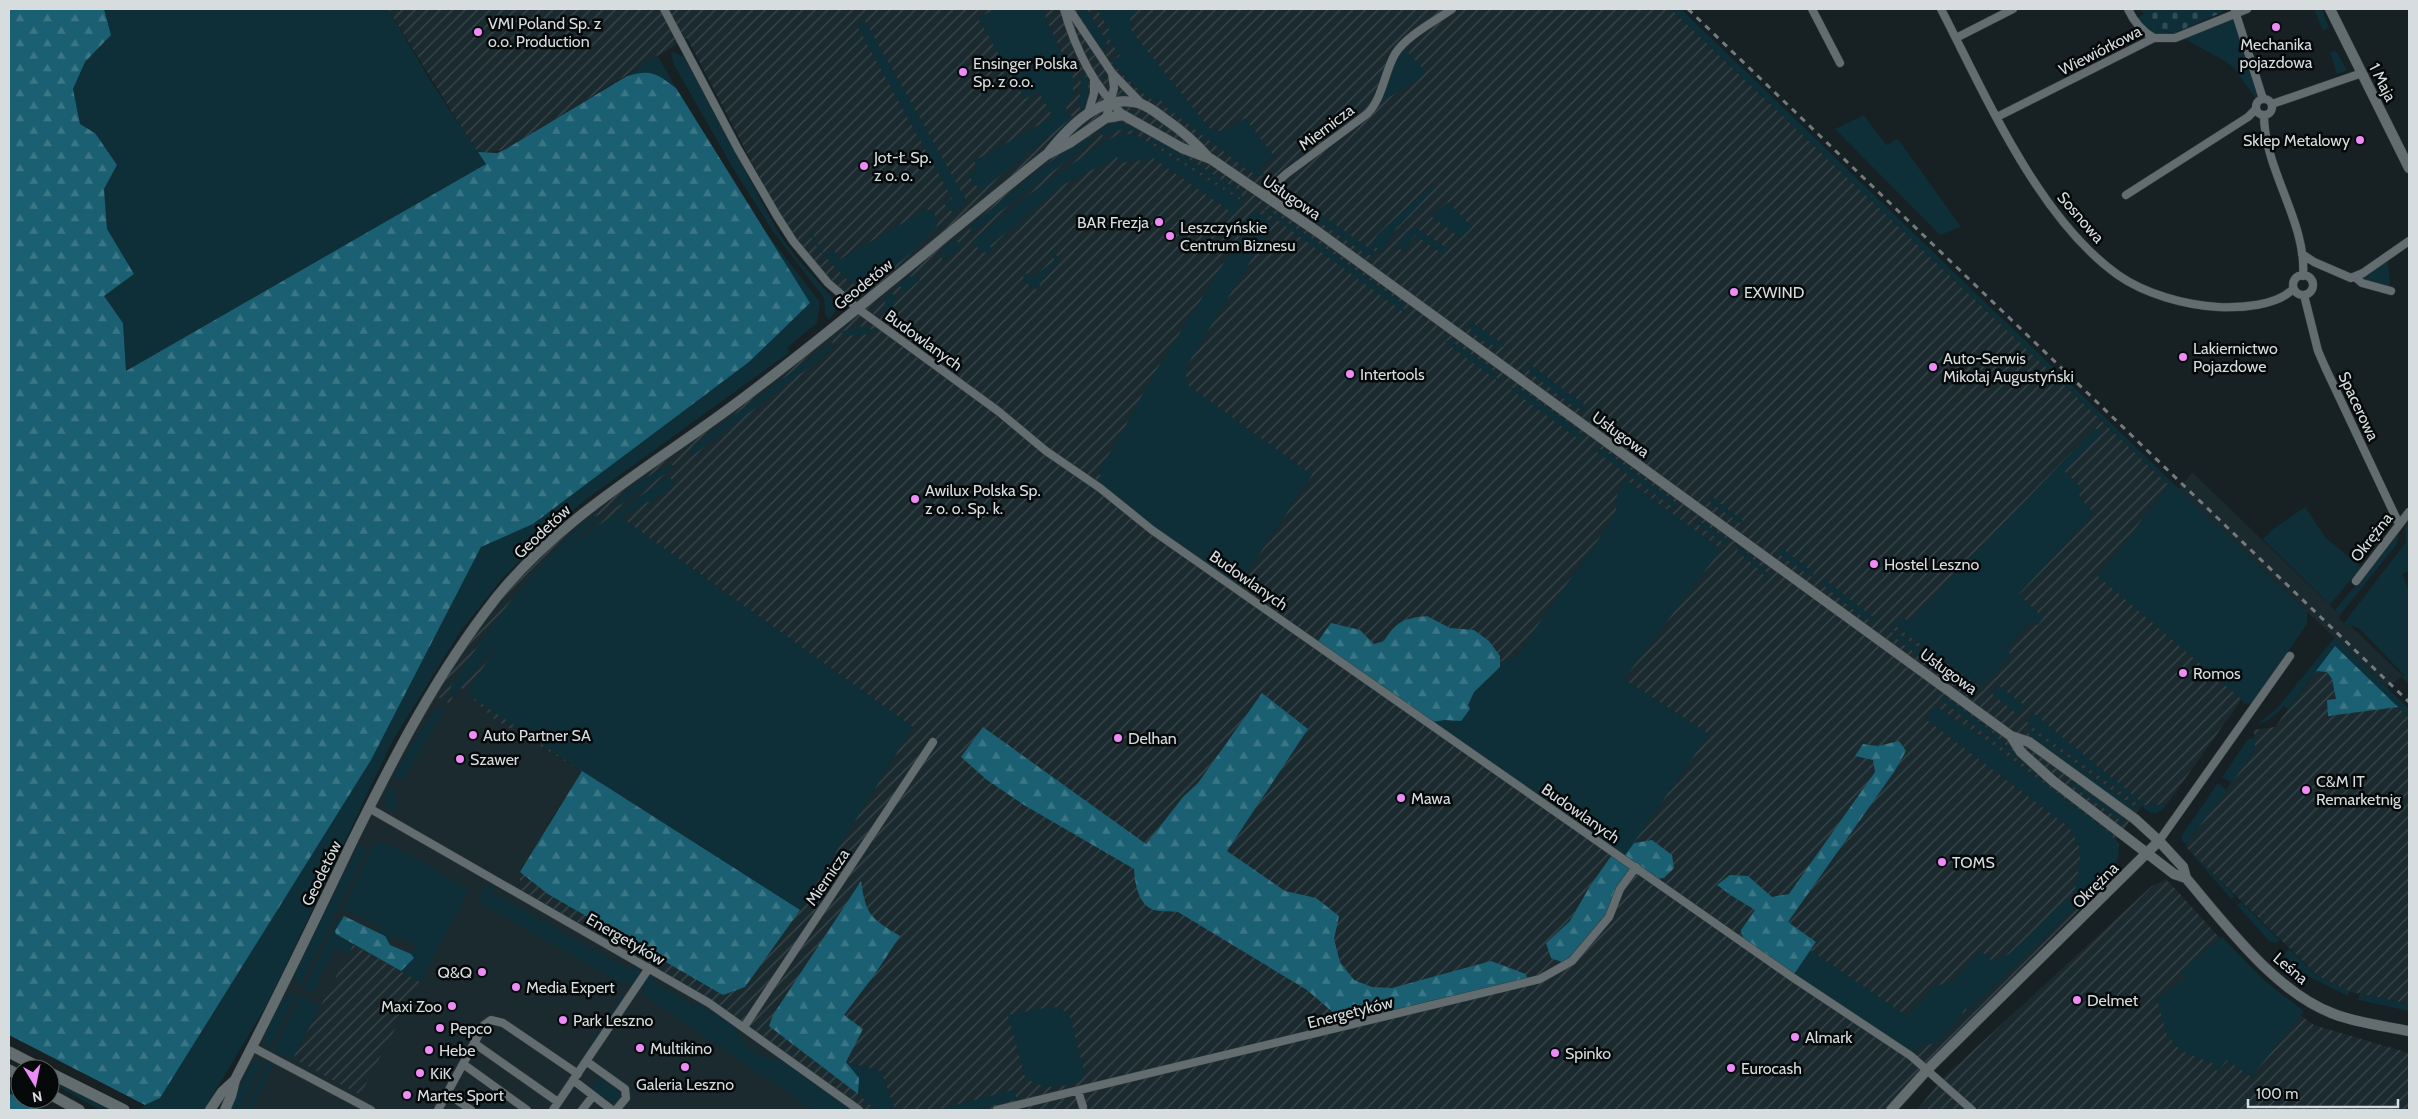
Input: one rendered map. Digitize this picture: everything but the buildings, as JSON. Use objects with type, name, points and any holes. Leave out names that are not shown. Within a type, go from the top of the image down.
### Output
[{"type":"main road","points":[[9,1052],[23,1059]]},
{"type":"main road","points":[[60,1078],[124,1110]]},
{"type":"main road","points":[[60,1100],[78,1110]]},
{"type":"street","name":"Budowlanych","points":[[664,9],[738,149],[776,216],[810,263],[828,284],[857,308],[998,411],[1046,451],[1100,488],[1152,530],[1247,595],[1433,728],[1928,1069],[1972,1110]]},
{"type":"street","name":"Usługowa","points":[[1064,9],[1069,29],[1094,79],[1111,102],[1124,115],[1182,148],[1211,159]]},
{"type":"street","name":"Usługowa","points":[[1069,9],[1112,73],[1141,103],[1191,137],[1211,159],[1318,232],[2011,736],[2029,742],[2135,819],[2159,841]]},
{"type":"street","name":"Miernicza","points":[[1263,195],[1286,174],[1367,114],[1376,102],[1398,50],[1452,9]]},
{"type":"street","points":[[1812,9],[1840,63]]},
{"type":"street","name":"Sosnowa","points":[[1941,9],[2032,180],[2073,234],[2118,275],[2148,291],[2206,306],[2256,306],[2294,289]]},
{"type":"street","points":[[1956,38],[2013,9]]},
{"type":"street","points":[[2128,9],[2133,20],[2145,33],[2154,38]]},
{"type":"street","name":"Wiewiórkowa","points":[[1997,117],[2154,38],[2175,38],[2235,11],[2247,9]]},
{"type":"street","name":"1 Maja","points":[[2330,9],[2409,168]]},
{"type":"street","points":[[2235,11],[2263,99]]},
{"type":"street","points":[[2272,104],[2362,72]]},
{"type":"street","points":[[1112,73],[1114,88],[1106,118],[1124,115]]},
{"type":"street","points":[[1088,114],[1094,93],[1094,79]]},
{"type":"street","points":[[2126,195],[2248,117],[2256,109],[2258,102],[2263,99],[2269,100],[2272,104]]},
{"type":"street","name":"Geodetów","points":[[1046,155],[1064,133],[1088,114],[1111,102],[1127,101],[1141,103]]},
{"type":"street","points":[[2264,115],[2271,112],[2272,104]]},
{"type":"street","points":[[2256,109],[2264,115]]},
{"type":"street","points":[[2264,115],[2264,129],[2302,254],[2303,276]]},
{"type":"street","name":"Geodetów","points":[[225,1110],[235,1080],[368,808],[415,719],[452,659],[499,595],[538,552],[598,501],[742,399],[1046,155],[1071,142],[1106,118]]},
{"type":"street","points":[[2355,277],[2409,241]]},
{"type":"street","points":[[2302,254],[2346,276],[2355,277],[2362,283],[2391,291]]},
{"type":"street","points":[[2303,276],[2311,280],[2312,285],[2311,290],[2304,295],[2297,293],[2294,289],[2294,281],[2303,276]]},
{"type":"street","name":"Spacerowa","points":[[2304,295],[2318,351],[2399,524]]},
{"type":"street","name":"Okrężna","points":[[2356,581],[2409,512]]},
{"type":"street","name":"Okrężna","points":[[1891,1110],[1928,1069],[2148,854],[2290,656]]},
{"type":"street","name":"Usługowa","points":[[2011,736],[2021,752],[2053,781],[2148,854]]},
{"type":"street","name":"Miernicza","points":[[744,1027],[933,742]]},
{"type":"street","name":"Energetyków","points":[[368,808],[649,968],[744,1027],[859,1110]]},
{"type":"street","name":"Leśna","points":[[2159,841],[2183,867],[2186,878],[2235,936],[2295,993],[2334,1014],[2409,1030]]},
{"type":"street","name":"Leśna","points":[[2148,854],[2174,874],[2186,878]]},
{"type":"street","name":"Energetyków","points":[[998,1110],[1018,1108],[1078,1091],[1540,979],[1572,961],[1609,917],[1620,889],[1636,867]]},
{"type":"street","points":[[552,1110],[649,968]]},
{"type":"street","points":[[438,1110],[474,1042],[487,1022],[499,1021],[575,1077],[593,1096],[612,1110]]},
{"type":"street","points":[[474,1042],[558,1102]]},
{"type":"street","points":[[252,1047],[371,1110]]},
{"type":"street","points":[[586,1061],[625,1089],[626,1098],[616,1110]]},
{"type":"street","points":[[463,1064],[527,1110]]},
{"type":"street","name":"Geodetów","points":[[210,1110],[222,1092],[235,1080]]},
{"type":"street","points":[[1078,1091],[1082,1108]]},
{"type":"street","points":[[448,1093],[472,1110]]},
{"type":"street","points":[[582,1110],[593,1096]]},
{"type":"shaded area","points":[[388,9],[1671,9],[2169,485],[2157,502],[2291,630],[2167,804],[2146,806],[2143,804],[2116,839],[2119,845],[2116,863],[2121,868],[1910,1081],[1884,1110],[859,1110],[744,1027],[515,892],[520,884],[520,872],[582,771],[494,719],[459,686],[449,703],[430,693],[452,659],[538,552],[857,308],[828,283],[793,241],[687,38],[506,149],[487,153],[478,152],[470,141]]},
{"type":"shaded area","points":[[2192,472],[2340,615],[2339,618],[2347,627],[2350,625],[2403,676],[2387,687],[2179,489]]},
{"type":"shaded area","points":[[2335,646],[2409,718],[2409,1004],[2346,991],[2318,976],[2187,848],[2186,844],[2255,750],[2254,730],[2275,727]]},
{"type":"shaded area","points":[[459,685],[494,719],[582,771],[549,823],[515,892],[709,1003],[859,1110],[225,1110],[430,693]]},
{"type":"shaded area","points":[[2166,879],[2272,995],[2314,1025],[2409,1053],[2409,1110],[1917,1110],[1941,1080],[2152,886]]},
{"type":"shaded area","points":[[353,945],[420,982],[360,1095],[293,1058]]},
{"type":"green space","points":[[9,9],[104,9],[111,35],[85,62],[73,89],[80,124],[95,133],[117,165],[104,189],[107,229],[134,274],[104,296],[123,323],[126,371],[486,164],[478,152],[497,153],[506,149],[627,76],[642,73],[653,74],[676,88],[810,303],[749,362],[533,524],[481,547],[371,760],[160,1098],[145,1105],[60,1061],[60,1059],[56,1059],[9,1035]]},
{"type":"green space","points":[[104,9],[388,9],[432,83],[486,164],[126,371],[123,323],[104,296],[134,274],[107,230],[104,189],[117,165],[95,133],[80,124],[73,89],[85,62],[111,35]]},
{"type":"green space","points":[[995,9],[1042,9],[1073,78],[1073,94],[1065,107],[1072,117],[985,188],[981,189],[974,184],[969,175],[978,169],[974,161],[1053,117],[1038,91],[1025,99],[978,18]]},
{"type":"green space","points":[[1076,9],[1087,9],[1107,42],[1106,47],[1101,51]]},
{"type":"green space","points":[[1097,9],[1140,9],[1130,18],[1132,32],[1210,129],[1215,131],[1225,130],[1233,127],[1245,118],[1274,156],[1258,169],[1265,175],[1258,176],[1245,168],[1166,107],[1167,105],[1159,99],[1158,103],[1133,84],[1111,61],[1120,56],[1106,34],[1110,31]]},
{"type":"green space","points":[[1671,9],[1681,9],[2307,612],[2307,624],[2252,703],[2244,704],[2241,699],[2098,576],[2169,485]]},
{"type":"green space","points":[[2139,9],[2145,9],[2161,30],[2181,37],[2154,38],[2133,20],[2144,14]]},
{"type":"green space","points":[[2145,9],[2221,9],[2223,12],[2174,33],[2161,30]]},
{"type":"green space","points":[[2314,9],[2322,9],[2329,28],[2323,31]]},
{"type":"green space","points":[[2236,13],[2260,100],[2258,102],[2234,68],[2181,37]]},
{"type":"green space","points":[[865,21],[965,198],[958,210],[952,212],[944,204],[952,198],[857,26]]},
{"type":"green space","points":[[1402,45],[1423,69],[1423,75],[1370,110]]},
{"type":"green space","points":[[671,51],[684,57],[778,232],[796,257],[830,295],[835,305],[835,312],[829,320],[825,315],[824,298],[772,230],[734,170],[674,65]]},
{"type":"green space","points":[[2336,51],[2347,70],[2337,74],[2330,52]]},
{"type":"green space","points":[[657,55],[676,88],[653,75],[635,74],[627,76]]},
{"type":"green space","points":[[1086,76],[1088,94],[1082,111],[1079,106],[1081,79]]},
{"type":"green space","points":[[1864,115],[1886,145],[1898,139],[1961,227],[1940,235],[1835,129]]},
{"type":"green space","points":[[1117,122],[1141,128],[1141,132],[1123,129],[1103,136],[1098,129]]},
{"type":"green space","points":[[1132,134],[1243,202],[1238,210],[1226,217],[1230,211],[1150,156],[1145,161],[1133,160],[1122,163],[1117,157],[1061,186],[990,246],[992,250],[990,253],[982,251],[972,241],[1023,199],[1101,144],[1117,135]]},
{"type":"green space","points":[[1152,136],[1238,190],[1244,200],[1150,140]]},
{"type":"green space","points":[[1088,137],[1091,142],[971,234],[970,226],[1051,161]]},
{"type":"green space","points":[[1431,186],[1433,190],[1396,229],[1382,252],[1371,244],[1378,234]]},
{"type":"green space","points":[[1288,191],[1367,247],[1377,252],[1372,256],[1363,252],[1292,203],[1287,195]]},
{"type":"green space","points":[[1448,202],[1472,227],[1461,238],[1431,216]]},
{"type":"green space","points":[[927,209],[935,215],[937,226],[900,262],[877,279],[866,284],[858,285],[848,280],[821,252],[811,236],[812,234],[824,254],[833,249],[840,259]]},
{"type":"green space","points":[[1262,209],[1270,211],[1311,238],[1401,302],[1405,313]]},
{"type":"green space","points":[[1255,210],[1273,224],[1186,367],[1186,376],[1189,386],[1312,475],[1237,588],[1100,488],[1100,469],[1152,377],[1249,223],[1245,220]]},
{"type":"green space","points":[[1416,228],[1448,249],[1444,255],[1415,235],[1403,251],[1397,247],[1406,232]]},
{"type":"green space","points":[[766,232],[820,302],[817,323],[787,348],[790,352],[588,498],[556,524],[500,581],[460,632],[393,740],[269,1001],[204,1110],[136,1110],[160,1098],[371,760],[481,547],[533,524],[749,362],[809,304]]},
{"type":"green space","points":[[956,241],[963,245],[943,261],[940,255],[942,250],[948,244]]},
{"type":"green space","points":[[1052,252],[1060,258],[1039,285],[1045,290],[1031,287],[1023,276],[1027,273],[1032,278],[1055,260],[1050,253]]},
{"type":"green space","points":[[2387,256],[2391,291],[2362,283],[2357,277]]},
{"type":"green space","points":[[915,274],[920,280],[907,291],[903,291],[899,284]]},
{"type":"green space","points":[[890,292],[895,296],[892,314],[887,318],[884,305]]},
{"type":"green space","points":[[1469,320],[1505,346],[1491,345],[1483,340],[1471,331]]},
{"type":"green space","points":[[859,326],[875,330],[870,334],[845,336],[841,332]]},
{"type":"green space","points":[[1449,340],[1491,367],[1498,381],[1445,342]]},
{"type":"green space","points":[[832,342],[834,346],[828,353],[691,457],[694,445]]},
{"type":"green space","points":[[1528,363],[1589,408],[1580,409],[1572,405],[1531,373]]},
{"type":"green space","points":[[1508,387],[1522,390],[1575,427],[1581,434],[1581,441]]},
{"type":"green space","points":[[1604,417],[1632,436],[1628,441],[1605,428],[1601,420]]},
{"type":"green space","points":[[2095,428],[2102,433],[2064,471],[2082,488],[2079,497],[2094,513],[2019,594],[2043,618],[2038,625],[2031,620],[2007,649],[2011,655],[1983,686],[1979,686],[1894,625],[1901,616],[1909,622]]},
{"type":"green space","points":[[1600,449],[1674,501],[1677,510],[1594,450]]},
{"type":"green space","points":[[671,464],[675,467],[614,509],[617,502],[630,489]]},
{"type":"green space","points":[[669,476],[675,484],[663,494],[622,518],[913,727],[800,910],[582,771],[466,693],[504,636],[452,697],[450,692],[451,686],[504,610],[533,574],[577,528],[591,518],[602,515],[572,544]]},
{"type":"green space","points":[[1625,479],[1721,549],[1624,679],[1709,734],[1623,858],[1426,723],[1444,720],[1461,721],[1474,692],[1500,667],[1500,662],[1516,656],[1607,527],[1616,510],[1617,495]]},
{"type":"green space","points":[[1712,497],[1743,521],[1740,523],[1710,502]]},
{"type":"green space","points":[[2305,507],[2326,538],[2361,567],[2330,605],[2263,539],[2272,530]]},
{"type":"green space","points":[[1691,519],[1705,524],[1728,540],[1725,544]]},
{"type":"green space","points":[[2409,520],[2409,571],[2402,574],[2409,591],[2409,685],[2402,677],[2404,675],[2360,629],[2350,625],[2347,627],[2344,623],[2406,542],[2405,526]]},
{"type":"green space","points":[[2399,533],[2397,544],[2340,615],[2335,610]]},
{"type":"green space","points":[[1739,545],[1769,575],[1766,580],[1762,572],[1737,551]]},
{"type":"green space","points":[[1779,546],[1814,573],[1812,577],[1779,554]]},
{"type":"green space","points":[[1824,579],[1878,621],[1865,619],[1821,583]]},
{"type":"green space","points":[[1427,616],[1450,628],[1474,630],[1489,641],[1500,656],[1500,667],[1474,692],[1468,705],[1470,709],[1461,721],[1444,720],[1426,723],[1316,644],[1331,623],[1360,630],[1374,644],[1384,641],[1393,629],[1402,622]]},
{"type":"green space","points":[[1892,629],[1979,690],[1969,691],[1900,642],[1892,632]]},
{"type":"green space","points":[[2335,637],[2409,709],[2409,718],[2335,646],[2288,709],[2284,706],[2272,717],[2258,724],[2278,707]]},
{"type":"green space","points":[[2335,646],[2398,707],[2328,716],[2327,700],[2336,699],[2332,679],[2327,672],[2316,671]]},
{"type":"green space","points":[[1998,685],[2025,706],[2017,714],[1992,694]]},
{"type":"green space","points":[[1262,693],[1308,729],[1227,851],[1285,891],[1316,898],[1339,916],[1334,939],[1340,962],[1354,980],[1372,987],[1392,988],[1491,961],[1526,974],[1528,981],[1350,1027],[1307,990],[1178,912],[1157,911],[1149,907],[1138,893],[1134,869],[1024,805],[987,780],[961,757],[983,727],[1146,844],[1183,797],[1198,783]]},
{"type":"green space","points":[[1943,695],[1985,726],[2042,778],[1940,699]]},
{"type":"green space","points":[[1934,705],[1978,734],[2100,825],[2116,841],[2119,851],[2115,865],[2048,935],[1967,1010],[1966,1008],[1962,1012],[1963,1014],[1936,1043],[1919,1046],[1911,1056],[1792,977],[1810,950],[1907,1016],[1934,986],[1952,982],[1981,951],[1993,962],[2009,954],[2067,899],[2071,903],[2076,885],[2081,850],[2069,827],[1927,720]]},
{"type":"green space","points":[[446,707],[402,781],[394,777],[394,774],[432,713],[437,709]]},
{"type":"green space","points":[[2032,712],[2146,806],[2167,804],[2155,814],[2149,812],[2037,731],[2027,722]]},
{"type":"green space","points":[[2027,727],[2136,808],[2133,811],[2030,736]]},
{"type":"green space","points":[[2255,738],[2255,750],[2232,783],[2222,777],[2248,739]]},
{"type":"green space","points":[[1899,741],[1906,751],[1894,772],[1788,922],[1816,942],[1792,977],[1744,942],[1741,930],[1755,910],[1717,885],[1730,875],[1748,876],[1772,897],[1789,894],[1875,772],[1873,760],[1855,756],[1863,744],[1878,746]]},
{"type":"green space","points":[[582,771],[800,910],[745,987],[723,995],[548,894],[520,872]]},
{"type":"green space","points":[[2072,781],[2125,819],[2123,822],[2070,784]]},
{"type":"green space","points":[[2218,783],[2227,790],[2186,844],[2182,841],[2182,835]]},
{"type":"green space","points":[[388,786],[394,789],[397,807],[394,812],[385,801]]},
{"type":"green space","points":[[1652,840],[1672,855],[1674,868],[1664,878],[1654,879],[1636,867],[1609,917],[1567,964],[1551,958],[1546,943],[1570,921],[1590,886],[1614,852],[1623,858],[1634,843]]},
{"type":"green space","points":[[360,843],[367,849],[300,987],[295,980],[296,970]]},
{"type":"green space","points":[[378,843],[410,855],[469,891],[420,982],[401,971],[414,958],[411,954],[416,945],[397,936],[392,937],[390,941],[378,933],[381,927],[343,909],[373,846]]},
{"type":"green space","points":[[2187,848],[2235,896],[2231,899]]},
{"type":"green space","points":[[861,881],[865,902],[871,915],[882,925],[900,936],[875,974],[844,1015],[863,1029],[846,1062],[859,1078],[858,1094],[769,1026],[773,1015]]},
{"type":"green space","points":[[491,883],[495,884],[491,892],[632,971],[636,964],[640,973],[635,983],[623,984],[484,905],[480,898],[481,890]]},
{"type":"green space","points":[[2241,902],[2280,940],[2275,943],[2269,941],[2237,905]]},
{"type":"green space","points":[[344,916],[385,936],[390,945],[411,954],[414,958],[401,971],[336,934],[335,931]]},
{"type":"green space","points":[[338,918],[342,920],[335,931],[336,934],[353,945],[348,955],[335,948],[317,983],[320,985],[310,992],[304,989]]},
{"type":"green space","points":[[2222,937],[2265,981],[2304,1011],[2251,1077],[2227,1060],[2217,1072],[2215,1064],[2181,1051],[2167,1035],[2157,1000],[2185,977],[2180,972]]},
{"type":"green space","points":[[2289,949],[2318,976],[2349,991],[2348,996],[2301,973],[2284,955]]},
{"type":"green space","points":[[649,975],[656,975],[653,981],[696,1007],[699,1003],[736,1027],[748,1046],[760,1055],[768,1058],[782,1059],[860,1110],[813,1110],[646,997],[641,985]]},
{"type":"green space","points":[[292,993],[297,993],[269,1049],[265,1043],[265,1038],[270,1023],[278,1007]]},
{"type":"green space","points":[[2360,994],[2409,1004],[2409,1011],[2358,1000]]},
{"type":"green space","points":[[301,995],[320,1007],[293,1058],[273,1052]]},
{"type":"green space","points":[[624,996],[624,999],[586,1051],[621,997]]},
{"type":"green space","points":[[1055,1007],[1069,1013],[1084,1071],[1082,1079],[1068,1085],[1045,1086],[1025,1077],[1008,1015]]},
{"type":"green space","points":[[264,1060],[240,1110],[229,1110],[250,1066],[256,1061]]},
{"type":"green space","points":[[268,1062],[274,1064],[251,1110],[245,1110]]},
{"type":"green space","points":[[846,1062],[881,1071],[895,1110],[876,1110],[858,1094],[859,1078]]},
{"type":"green space","points":[[598,1077],[619,1091],[619,1096],[614,1103],[590,1089]]},
{"type":"green space","points":[[60,1084],[113,1110],[100,1110],[60,1088]]},
{"type":"green space","points":[[1013,1090],[1017,1099],[976,1110],[936,1110]]},
{"type":"green space","points":[[9,1093],[10,1109],[41,1110],[9,1110]]},
{"type":"railway","points":[[1688,9],[2409,702]]},
{"type":"place","name":"Mechanika pojazdowa","points":[[2276,27]]},
{"type":"place","name":"VMI Poland Sp. z o.o. Production","points":[[478,32]]},
{"type":"place","name":"Ensinger Polska Sp. z o.o.","points":[[963,72]]},
{"type":"place","name":"Sklep Metalowy","points":[[2360,140]]},
{"type":"place","name":"Jot-Ł Sp. z o. o.","points":[[864,166]]},
{"type":"place","name":"BAR Frezja","points":[[1159,222]]},
{"type":"place","name":"Leszczyńskie Centrum Biznesu","points":[[1170,236]]},
{"type":"place","name":"EXWIND","points":[[1734,292]]},
{"type":"place","name":"Lakiernictwo Pojazdowe","points":[[2183,357]]},
{"type":"place","name":"Auto-Serwis Mikołaj Augustyński","points":[[1933,367]]},
{"type":"place","name":"Intertools","points":[[1350,374]]},
{"type":"place","name":"Awilux Polska Sp. z o. o. Sp. k.","points":[[915,499]]},
{"type":"place","name":"Hostel Leszno","points":[[1874,564]]},
{"type":"place","name":"Romos","points":[[2183,673]]},
{"type":"place","name":"Auto Partner SA","points":[[473,735]]},
{"type":"place","name":"Delhan","points":[[1118,738]]},
{"type":"place","name":"Szawer","points":[[460,759]]},
{"type":"place","name":"C&M IT Remarketnig","points":[[2306,790]]},
{"type":"place","name":"Mawa","points":[[1401,798]]},
{"type":"place","name":"TOMS","points":[[1942,862]]},
{"type":"place","name":"Q&Q","points":[[482,972]]},
{"type":"place","name":"Media Expert","points":[[516,987]]},
{"type":"place","name":"Delmet","points":[[2077,1000]]},
{"type":"place","name":"Maxi Zoo","points":[[452,1006]]},
{"type":"place","name":"Park Leszno","points":[[563,1020]]},
{"type":"place","name":"Pepco","points":[[440,1028]]},
{"type":"place","name":"Almark","points":[[1795,1037]]},
{"type":"place","name":"Multikino","points":[[640,1048]]},
{"type":"place","name":"Hebe","points":[[429,1050]]},
{"type":"place","name":"Spinko","points":[[1555,1053]]},
{"type":"place","name":"Galeria Leszno","points":[[685,1067]]},
{"type":"place","name":"Eurocash","points":[[1731,1068]]},
{"type":"place","name":"KiK","points":[[420,1073]]},
{"type":"place","name":"Martes Sport","points":[[407,1095]]}]
